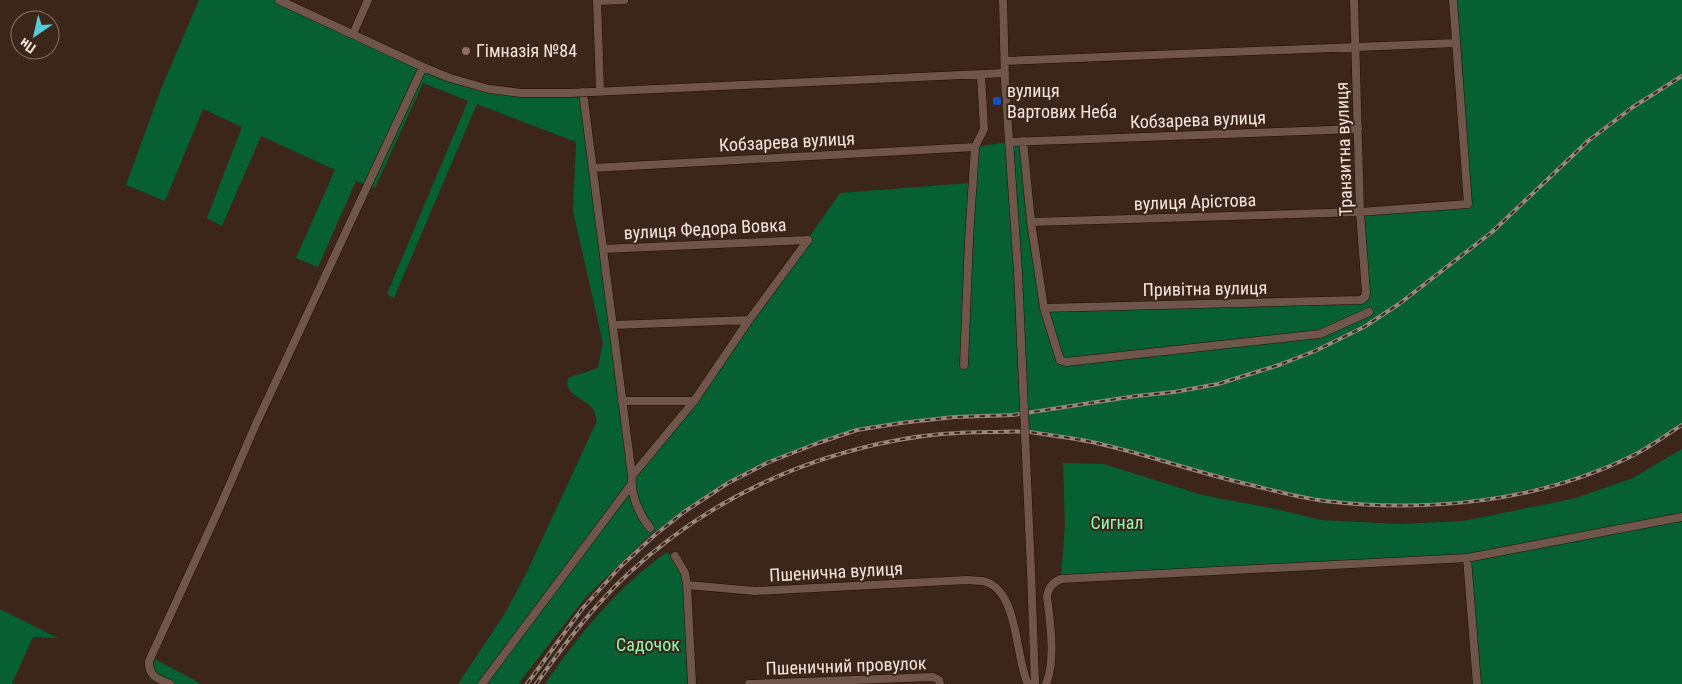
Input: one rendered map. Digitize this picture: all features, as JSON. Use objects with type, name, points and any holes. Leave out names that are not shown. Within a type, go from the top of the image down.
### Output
[{"type":"street","points":[[279,0],[450,78],[489,89],[521,93],[583,92],[1005,73]]},
{"type":"street","points":[[353,34],[368,0]]},
{"type":"street","points":[[600,91],[597,1],[624,0]]},
{"type":"street","points":[[1003,0],[1005,82],[1018,272],[1035,684]]},
{"type":"street","name":"Транзитна вулиця","points":[[1354,0],[1360,212],[1365,297]]},
{"type":"street","points":[[1005,61],[1456,44],[1453,0]]},
{"type":"street","name":"вулиця Арістова","points":[[1031,222],[1360,212],[1468,204],[1456,44]]},
{"type":"street","points":[[170,684],[151,674],[148,661],[219,509],[256,424],[423,67]]},
{"type":"street","points":[[964,365],[969,230],[977,144],[984,129],[985,119],[981,75]]},
{"type":"street","points":[[583,92],[632,476],[631,485],[637,505],[650,528]]},
{"type":"street","name":"Кобзарева вулиця","points":[[1009,142],[1358,129]]},
{"type":"street","points":[[1023,141],[1031,222],[1044,308],[1060,360],[1066,362],[1320,334],[1369,312]]},
{"type":"street","name":"Кобзарева вулиця","points":[[593,168],[977,144]]},
{"type":"street","name":"вулиця Федора Вовка","points":[[603,249],[808,240],[749,320]]},
{"type":"street","name":"Привітна вулиця","points":[[1044,308],[1361,300],[1365,297]]},
{"type":"street","points":[[613,325],[749,320]]},
{"type":"street","points":[[632,476],[694,401],[749,320]]},
{"type":"street","points":[[622,401],[694,401]]},
{"type":"street","points":[[482,684],[631,485]]},
{"type":"street","points":[[1046,684],[1051,659],[1047,596],[1049,587],[1061,579],[1466,558],[1682,517]]},
{"type":"street","points":[[675,556],[685,573],[687,585],[692,684]]},
{"type":"street","points":[[1466,558],[1477,684]]},
{"type":"street","name":"Пшенична вулиця","points":[[687,585],[755,591],[967,580],[987,582],[998,590],[1006,602],[1014,624],[1021,661],[1028,684]]},
{"type":"street","name":"Пшеничний провулок","points":[[749,684],[933,677],[940,684]]},
{"type":"green space","points":[[199,0],[279,0],[423,67],[489,89],[583,92],[632,475],[694,401],[840,193],[970,183],[975,147],[1009,142],[1024,149],[1044,308],[1365,297],[1360,212],[1468,204],[1453,0],[1682,0],[1682,425],[1634,455],[1575,479],[1482,500],[1427,506],[1321,501],[1250,485],[1092,442],[1025,432],[1025,413],[954,417],[857,430],[769,462],[728,483],[651,534],[586,597],[518,684],[458,684],[504,615],[526,574],[597,421],[593,409],[572,392],[567,383],[568,378],[598,368],[603,343],[573,211],[576,142],[477,104],[394,298],[387,294],[468,101],[423,83],[375,188],[356,181],[318,267],[296,258],[335,170],[261,136],[222,226],[207,218],[242,127],[203,109],[165,201],[126,185],[161,89]]},
{"type":"green space","name":"Сигнал","points":[[1682,449],[1682,684],[1477,684],[1467,559],[1061,579],[1065,524],[1063,463],[1104,464],[1202,495],[1276,509],[1321,520],[1399,524],[1464,521],[1576,498],[1633,478]]},
{"type":"green space","name":"Садочок","points":[[667,552],[683,574],[690,684],[545,684],[585,630],[615,596]]},
{"type":"green space","points":[[0,609],[58,638],[33,637],[12,684],[0,684]]},
{"type":"green space","points":[[155,659],[201,684],[161,684],[149,679]]},
{"type":"railway","points":[[527,684],[582,609],[620,567],[656,534],[684,512],[728,483],[769,462],[857,430],[954,417],[1013,415],[1174,392],[1218,384],[1279,365],[1315,351],[1364,327],[1399,304],[1492,232],[1588,141],[1633,107],[1682,76]]},
{"type":"railway","points":[[536,684],[580,626],[616,585],[658,548],[689,525],[754,487],[824,459],[861,448],[933,435],[968,432],[1030,432],[1112,447],[1231,480],[1306,498],[1364,504],[1443,504],[1483,500],[1560,484],[1598,471],[1634,455],[1682,425]]},
{"type":"place","name":"Гімназія №84","points":[[466,51]]},
{"type":"place","name":"вулиця Вартових Неба","points":[[997,101]]}]
